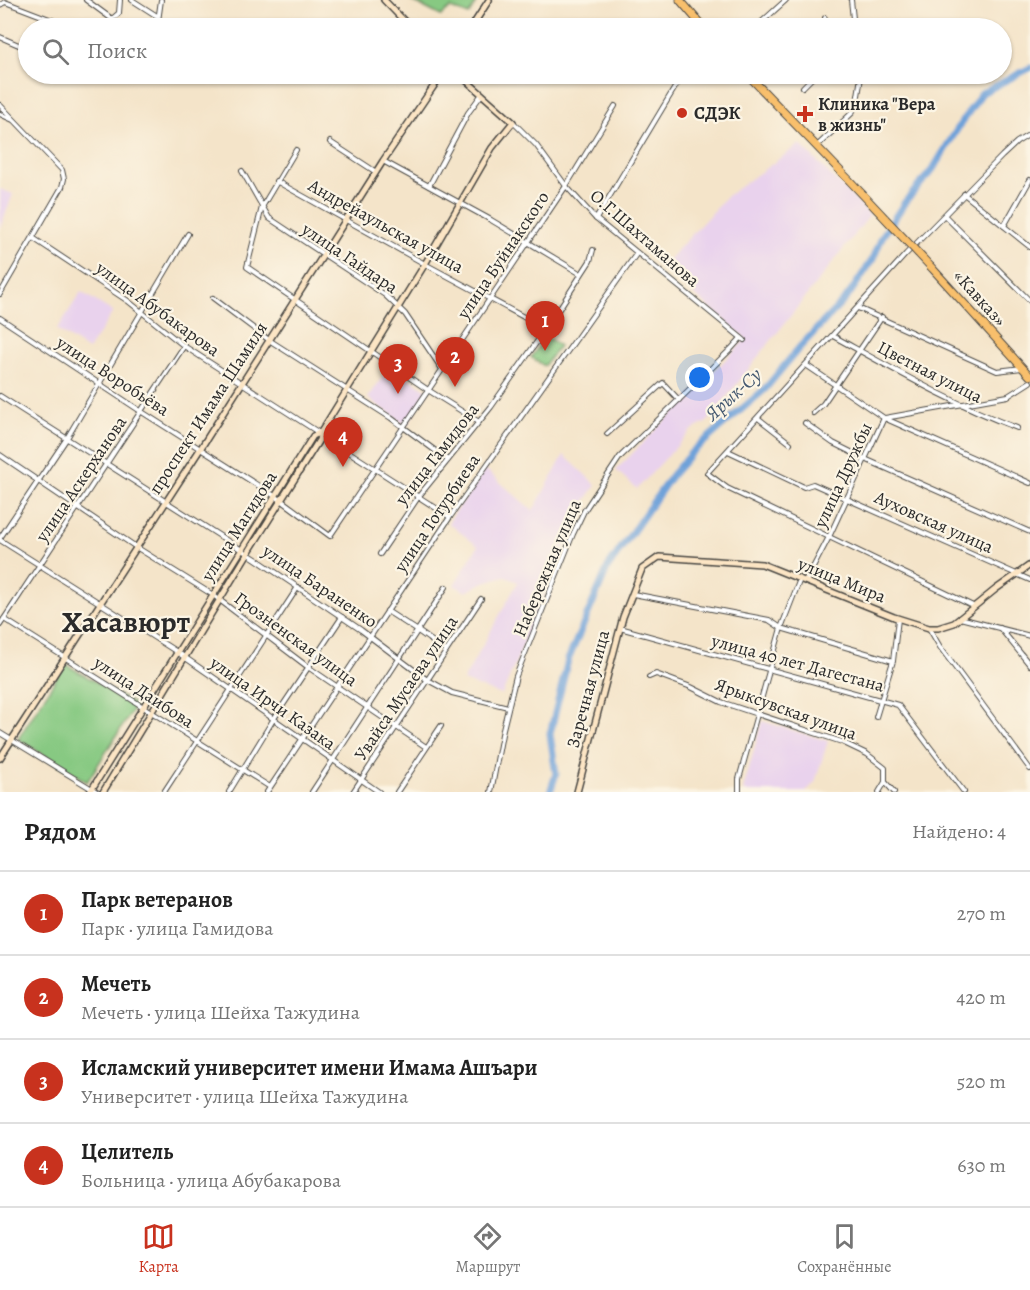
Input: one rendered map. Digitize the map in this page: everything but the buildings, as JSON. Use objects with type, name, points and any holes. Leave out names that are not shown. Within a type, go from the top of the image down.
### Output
[{"type":"highway","points":[[680,0],[695,18]]},
{"type":"highway","name":"«Кавказ»","points":[[757,84],[931,267],[1028,375]]},
{"type":"main road","points":[[384,0],[401,18]]},
{"type":"main road","points":[[477,18],[489,0]]},
{"type":"main road","name":"проспект Имама Шамиля","points":[[0,758],[201,449],[383,161],[435,84]]},
{"type":"main road","name":"О.Г.Шахтаманова","points":[[470,84],[513,122]]},
{"type":"main road","name":"улица Магидова","points":[[103,792],[319,440],[321,432],[425,264],[492,148],[513,122]]},
{"type":"main road","name":"улица Магидова","points":[[93,791],[241,549],[313,436],[321,432]]},
{"type":"main road","name":"улица Мира","points":[[642,569],[659,557],[762,564],[898,619],[929,628]]},
{"type":"main road","points":[[929,628],[946,627],[1030,564]]},
{"type":"main road","name":"Заречная улица","points":[[577,792],[620,628],[642,569]]},
{"type":"street","points":[[86,0],[111,18]]},
{"type":"street","points":[[113,18],[118,13],[120,0]]},
{"type":"street","points":[[132,0],[157,16],[161,0]]},
{"type":"street","points":[[766,18],[786,0]]},
{"type":"street","points":[[851,0],[853,18]]},
{"type":"street","points":[[2,3],[45,18]]},
{"type":"street","points":[[0,37],[18,45]]},
{"type":"street","points":[[596,219],[677,84]]},
{"type":"street","points":[[803,87],[806,84]]},
{"type":"street","points":[[817,146],[852,113],[857,102],[858,84]]},
{"type":"street","points":[[429,186],[468,113],[482,94]]},
{"type":"street","points":[[0,105],[62,170],[64,179],[62,187],[0,294]]},
{"type":"street","name":"улица Буйнакского","points":[[330,536],[566,186],[615,106]]},
{"type":"street","points":[[0,114],[15,121]]},
{"type":"street","name":"О.Г.Шахтаманова","points":[[513,122],[536,145],[566,186],[596,219],[742,339]]},
{"type":"street","points":[[973,606],[727,488],[707,473],[906,254],[1017,142],[1030,134]]},
{"type":"street","points":[[330,142],[376,172]]},
{"type":"street","points":[[296,150],[276,180],[262,207],[247,267],[479,422]]},
{"type":"street","points":[[383,161],[581,274]]},
{"type":"street","name":"улица Гайдара","points":[[242,171],[269,218],[386,295],[405,314],[442,369]]},
{"type":"street","name":"Андрейаульская улица","points":[[276,180],[546,329]]},
{"type":"street","points":[[1004,226],[1030,180]]},
{"type":"street","points":[[964,194],[1030,247]]},
{"type":"street","points":[[945,216],[1030,301]]},
{"type":"street","points":[[0,539],[67,438],[188,234]]},
{"type":"street","name":"улица Абубакарова","points":[[33,238],[128,301],[184,346],[450,517]]},
{"type":"street","name":"улица Гамидова","points":[[380,554],[419,496],[479,422],[546,329],[571,293],[590,261],[593,250]]},
{"type":"street","name":"улица Тотурбиева","points":[[268,790],[450,517],[637,253]]},
{"type":"street","points":[[213,298],[269,340],[347,389],[448,460]]},
{"type":"street","points":[[858,308],[997,371],[1017,367],[1028,375]]},
{"type":"street","points":[[813,413],[823,404],[882,317]]},
{"type":"street","name":"улица Воробьёва","points":[[0,318],[142,412],[282,500],[330,536]]},
{"type":"street","name":"Цветная улица","points":[[833,336],[904,376],[1017,428]]},
{"type":"street","name":"Набережная улица","points":[[491,792],[516,676],[584,511],[620,457],[742,339]]},
{"type":"street","name":"улица Аскерханова","points":[[0,625],[184,346]]},
{"type":"street","points":[[806,365],[884,418],[1030,483]]},
{"type":"street","name":"улица Дружбы","points":[[739,792],[739,779],[781,628],[803,580],[829,537],[884,418],[1008,396],[1028,375]]},
{"type":"street","points":[[607,434],[663,383],[679,400]]},
{"type":"street","name":"улица Бараненко","points":[[0,396],[248,553],[342,617],[426,679],[452,693],[508,707]]},
{"type":"street","points":[[758,418],[790,443]]},
{"type":"street","points":[[805,423],[833,443],[865,459],[1030,532]]},
{"type":"street","name":"Ауховская улица","points":[[728,451],[804,487],[813,484],[1030,580]]},
{"type":"street","name":"Грозненская улица","points":[[0,456],[136,547],[213,595],[308,667],[426,747]]},
{"type":"street","name":"улица Ирчи Казака","points":[[0,539],[177,652],[300,740],[379,792]]},
{"type":"street","points":[[164,792],[298,587]]},
{"type":"street","points":[[312,792],[446,587]]},
{"type":"street","points":[[633,594],[769,620],[781,628],[893,661]]},
{"type":"street","name":"Увайса Мусаева улица","points":[[353,792],[480,599]]},
{"type":"street","points":[[387,611],[446,651]]},
{"type":"street","points":[[229,792],[273,720],[342,617]]},
{"type":"street","points":[[960,618],[1030,636]]},
{"type":"street","name":"улица Даибова","points":[[4,619],[151,712],[268,790]]},
{"type":"street","points":[[876,717],[893,661],[898,619]]},
{"type":"street","name":"улица 40 лет Дагестана","points":[[620,628],[898,705],[964,792]]},
{"type":"street","points":[[929,628],[940,647],[1030,769]]},
{"type":"street","points":[[1000,628],[1030,665]]},
{"type":"street","name":"Ярыксувская улица","points":[[649,677],[656,674],[691,687],[721,702],[842,742],[867,754],[885,768],[885,782],[894,792]]},
{"type":"street","points":[[397,792],[441,726]]},
{"type":"street","points":[[0,733],[93,791]]},
{"type":"street","points":[[879,792],[885,782]]},
{"type":"shaded area","points":[[800,144],[870,215],[707,422],[692,430],[637,489],[616,470],[746,339],[662,267],[727,196]]},
{"type":"shaded area","points":[[0,189],[13,194],[0,228]]},
{"type":"shaded area","points":[[81,292],[113,312],[88,350],[57,330]]},
{"type":"shaded area","points":[[390,366],[427,390],[407,426],[368,398]]},
{"type":"shaded area","points":[[564,455],[596,485],[581,507],[502,695],[463,681],[518,582],[504,576],[482,583],[466,592],[454,585],[478,546],[448,523],[485,469],[533,511]]},
{"type":"shaded area","points":[[762,721],[828,741],[815,782],[806,792],[746,792],[743,790]]},
{"type":"green space","points":[[410,0],[478,0],[469,15],[451,8],[441,16]]},
{"type":"green space","points":[[546,336],[559,346],[544,366],[531,357]]},
{"type":"green space","points":[[65,664],[136,705],[87,782],[18,739]]},
{"type":"waterway","name":"Ярык-Су","points":[[1012,77],[1030,68]]},
{"type":"waterway","name":"Ярык-Су","points":[[550,792],[556,774],[550,734],[568,660],[608,567],[672,475],[692,452],[765,389],[799,348],[848,296],[873,259],[882,237],[905,202],[933,169],[982,93],[999,84]]},
{"type":"place","name":"СДЭК","points":[[682,113]]},
{"type":"place","name":"Клиника \"Вера в жизнь\"","points":[[805,114]]},
{"type":"place","name":"Парк ветеранов","points":[[545,351]]},
{"type":"place","name":"Мечеть","points":[[455,387]]},
{"type":"place","name":"Исламский университет имени Имама Ашъари","points":[[398,394]]},
{"type":"place","name":"Целитель","points":[[343,467]]},
{"type":"district","name":"Хасавюрт","points":[[126,622]]}]
